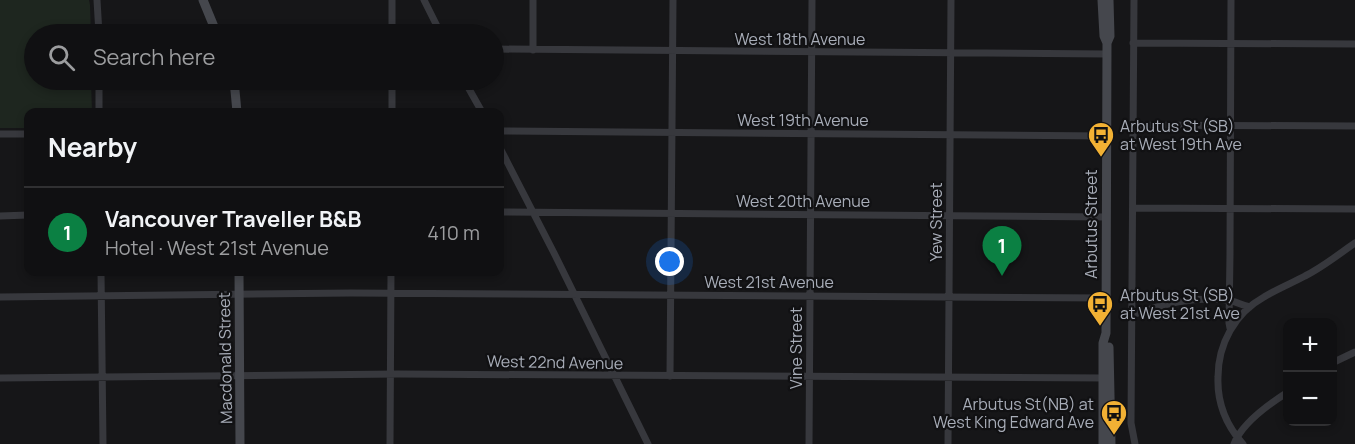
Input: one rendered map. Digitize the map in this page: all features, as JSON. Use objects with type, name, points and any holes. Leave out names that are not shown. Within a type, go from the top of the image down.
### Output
[{"type":"main road","points":[[203,0],[213,24]]},
{"type":"main road","name":"Arbutus Street","points":[[1102,0],[1104,36],[1107,43],[1106,333],[1103,342],[1111,444]]},
{"type":"main road","name":"Arbutus Street","points":[[1107,43],[1110,36],[1109,0]]},
{"type":"main road","points":[[235,90],[237,108]]},
{"type":"main road","name":"Macdonald Street","points":[[239,276],[240,444]]},
{"type":"main road","name":"Arbutus Street","points":[[1103,444],[1106,378]]},
{"type":"street","points":[[97,0],[98,24]]},
{"type":"street","points":[[392,0],[392,24]]},
{"type":"street","points":[[424,0],[436,24]]},
{"type":"street","points":[[533,0],[533,50]]},
{"type":"street","points":[[670,376],[673,0]]},
{"type":"street","name":"Vine Street","points":[[809,444],[812,0]]},
{"type":"street","name":"Yew Street","points":[[948,444],[951,0]]},
{"type":"street","points":[[1134,0],[1131,423],[1135,444]]},
{"type":"street","points":[[1230,328],[1231,0]]},
{"type":"street","points":[[1133,43],[1355,44]]},
{"type":"street","name":"West 18th Avenue","points":[[504,49],[1107,54]]},
{"type":"street","points":[[99,90],[99,108]]},
{"type":"street","points":[[392,90],[392,108]]},
{"type":"street","points":[[470,90],[480,108]]},
{"type":"street","points":[[1133,125],[1355,126]]},
{"type":"street","name":"West 19th Avenue","points":[[504,131],[1106,136]]},
{"type":"street","points":[[0,134],[24,134]]},
{"type":"street","points":[[504,156],[648,444]]},
{"type":"street","points":[[1133,208],[1355,208]]},
{"type":"street","name":"West 20th Avenue","points":[[504,212],[1106,217]]},
{"type":"street","points":[[0,216],[24,215]]},
{"type":"street","points":[[1243,444],[1235,440],[1221,409],[1217,389],[1219,358],[1230,328],[1263,297],[1307,275],[1355,243]]},
{"type":"street","points":[[101,276],[103,444]]},
{"type":"street","points":[[390,444],[391,276]]},
{"type":"street","name":"West 21st Avenue","points":[[0,297],[392,293],[1106,298]]},
{"type":"street","points":[[1132,315],[1162,305],[1205,298],[1229,300],[1250,307]]},
{"type":"street","points":[[1337,361],[1355,352]]},
{"type":"street","name":"West 22nd Avenue","points":[[0,378],[390,374],[1106,378]]},
{"type":"street","points":[[1235,440],[1253,419],[1283,395]]},
{"type":"shaded area","points":[[0,0],[89,0],[91,24],[24,24],[24,90],[91,90],[92,108],[24,108],[24,128],[0,128]]},
{"type":"place","name":"Arbutus St (SB) at West 19th Ave","points":[[1101,158]]},
{"type":"place","name":"Vancouver Traveller B&B","points":[[1002,276]]},
{"type":"place","name":"Arbutus St (SB) at West 21st Ave","points":[[1100,327]]},
{"type":"place","name":"Arbutus St(NB) at West King Edward Ave","points":[[1114,436]]}]
